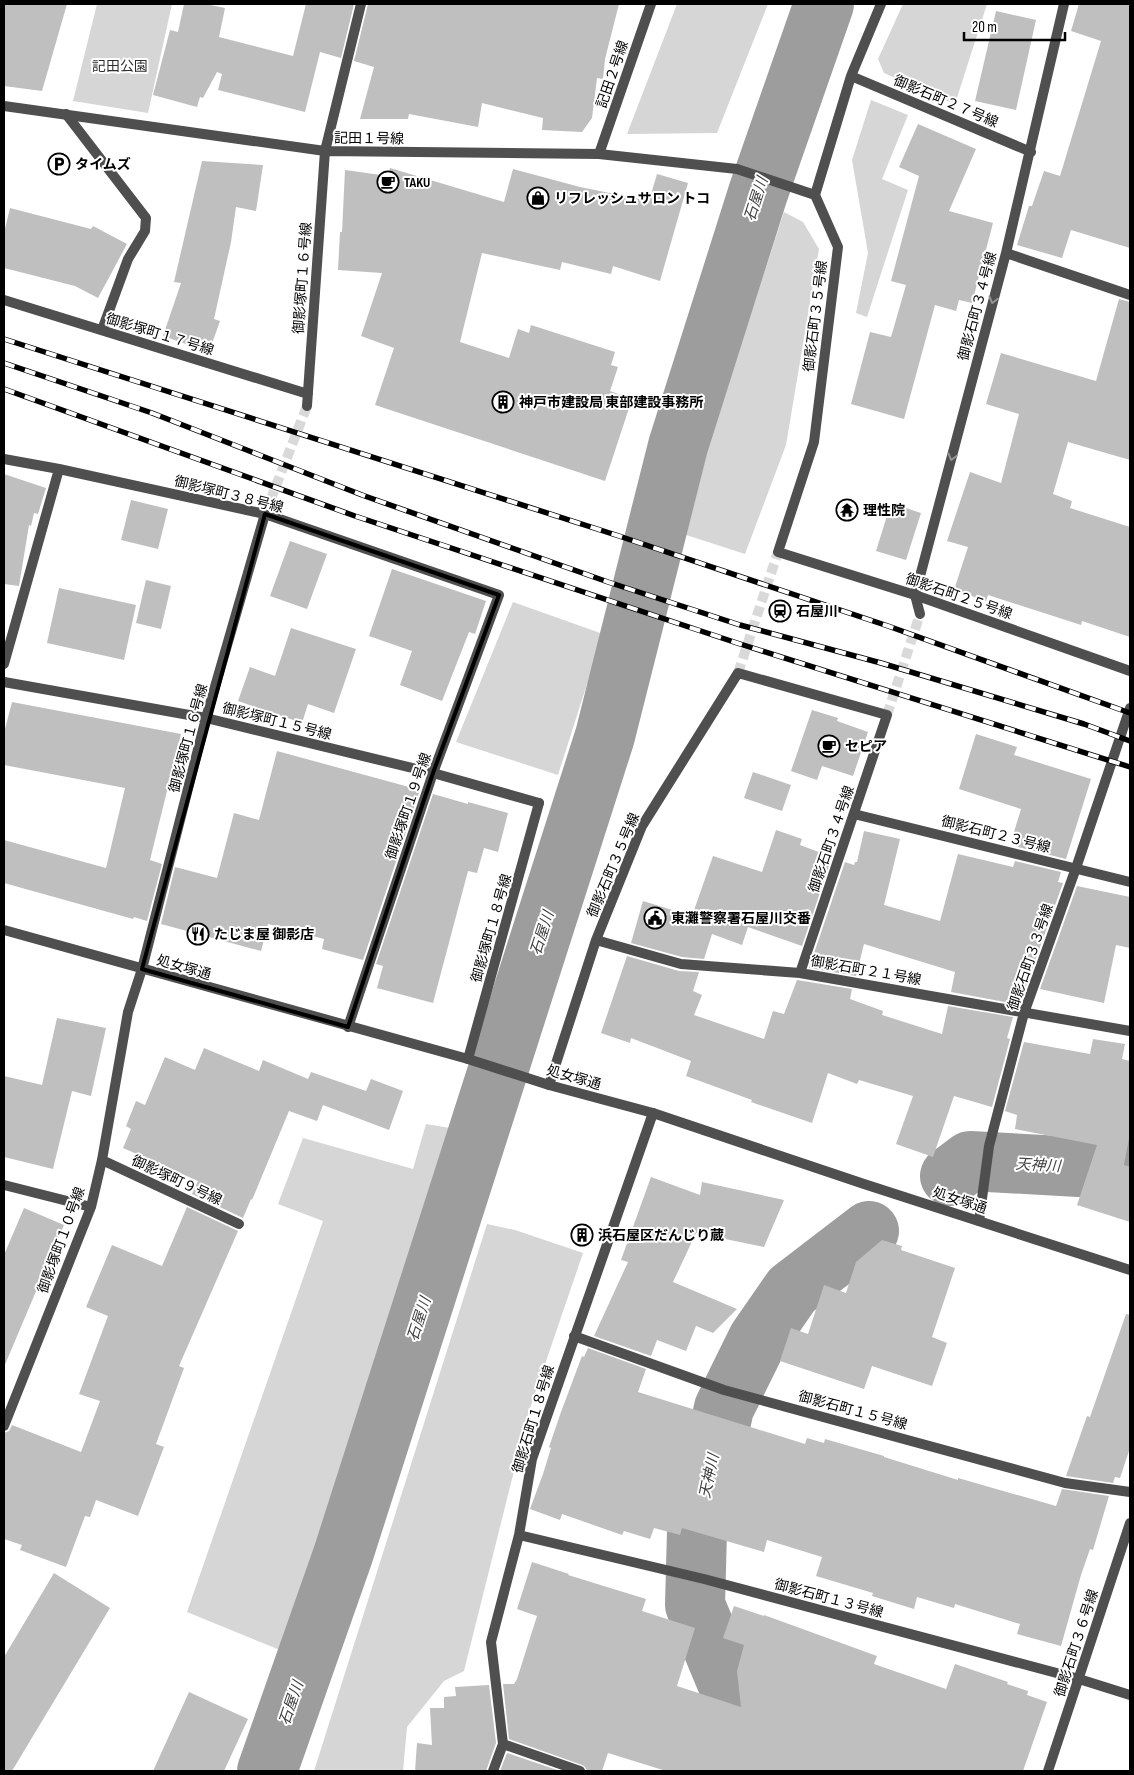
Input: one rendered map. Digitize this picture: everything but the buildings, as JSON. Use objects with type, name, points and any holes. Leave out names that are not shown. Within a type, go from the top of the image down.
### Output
[{"type":"street","name":"御影塚町１６号線","points":[[307,406],[325,151],[361,4]]},
{"type":"street","name":"記田２号線","points":[[599,154],[651,4]]},
{"type":"street","points":[[815,195],[851,76],[882,4]]},
{"type":"street","name":"御影石町３４号線","points":[[920,614],[915,595],[1006,253],[1064,4]]},
{"type":"street","name":"御影石町２７号線","points":[[851,76],[1031,152]]},
{"type":"street","name":"記田１号線","points":[[4,106],[325,151],[599,154],[736,169],[815,195]]},
{"type":"street","points":[[66,114],[146,218],[145,231],[128,260],[102,330]]},
{"type":"street","name":"御影石町３５号線","points":[[778,552],[814,442],[838,247],[815,195]]},
{"type":"street","points":[[1006,253],[1130,295]]},
{"type":"street","name":"御影塚町１７号線","points":[[4,300],[308,394]]},
{"type":"street","name":"御影塚町３８号線","points":[[4,459],[60,469],[265,514],[499,596]]},
{"type":"street","points":[[4,664],[60,469]]},
{"type":"street","name":"御影塚町１６号線","points":[[142,970],[206,718],[265,514]]},
{"type":"street","name":"御影石町２５号線","points":[[778,552],[915,595],[1130,671]]},
{"type":"street","name":"御影塚町１９号線","points":[[348,1026],[432,773],[499,596]]},
{"type":"street","name":"御影石町３５号線","points":[[549,1085],[596,940],[642,826],[738,673],[887,715]]},
{"type":"street","name":"御影塚町１５号線","points":[[4,682],[206,718],[432,773],[539,803]]},
{"type":"street","name":"御影石町３３号線","points":[[979,1220],[989,1146],[1024,1013],[1076,868],[1130,708]]},
{"type":"street","name":"御影石町３４号線","points":[[800,973],[887,715]]},
{"type":"street","name":"御影塚町１８号線","points":[[474,1061],[539,803]]},
{"type":"street","name":"御影石町２３号線","points":[[854,814],[1130,882]]},
{"type":"street","name":"処女塚通","points":[[4,930],[653,1113],[1130,1270]]},
{"type":"street","name":"御影石町２１号線","points":[[596,940],[681,964],[800,973],[1130,1031]]},
{"type":"street","name":"御影塚町１０号線","points":[[4,1426],[91,1207],[102,1160],[128,1012],[142,970]]},
{"type":"street","name":"御影石町１８号線","points":[[493,1771],[503,1744],[491,1642],[519,1535],[532,1459],[653,1113]]},
{"type":"street","name":"御影塚町９号線","points":[[102,1160],[239,1224]]},
{"type":"street","points":[[4,1185],[91,1207]]},
{"type":"street","name":"御影石町１５号線","points":[[574,1336],[724,1390],[1065,1482],[1130,1492]]},
{"type":"street","name":"御影石町３６号線","points":[[1048,1771],[1130,1523]]},
{"type":"street","name":"御影石町１３号線","points":[[519,1535],[704,1579],[1079,1679],[1130,1695]]},
{"type":"street","points":[[503,1744],[580,1771]]},
{"type":"highlighted area","points":[[265,514],[499,595],[433,773],[348,1027],[142,969]]},
{"type":"green space","name":"記田公園","points":[[97,4],[172,4],[148,113],[73,101]]},
{"type":"green space","points":[[677,4],[768,4],[717,133],[627,134]]},
{"type":"green space","points":[[903,4],[987,4],[955,104],[884,73],[878,59]]},
{"type":"green space","points":[[871,100],[908,115],[882,179],[908,190],[867,317],[856,313],[868,253],[852,160]]},
{"type":"green space","points":[[784,212],[803,222],[819,249],[786,445],[745,554],[680,533]]},
{"type":"green space","points":[[513,602],[603,634],[558,775],[456,742]]},
{"type":"green space","points":[[426,1124],[456,1129],[280,1650],[187,1612],[323,1221],[278,1204],[303,1138],[413,1169]]},
{"type":"green space","points":[[487,1224],[515,1230],[583,1253],[529,1411],[464,1671],[444,1681],[407,1727],[403,1771],[314,1771]]},
{"type":"waterway","name":"石屋川","points":[[267,1771],[343,1555],[605,736],[678,446],[758,193],[824,4]]},
{"type":"waterway","name":"天神川","points":[[950,1176],[970,1161],[1079,1167],[1130,1156]]},
{"type":"waterway","name":"天神川","points":[[740,1771],[729,1687],[695,1605],[697,1531],[724,1408],[758,1339],[792,1290],[869,1231]]},
{"type":"tunnel","points":[[265,514],[307,406]]},
{"type":"tunnel","points":[[738,673],[778,552]]},
{"type":"tunnel","points":[[887,715],[920,614]]},
{"type":"railway","points":[[4,339],[619,536],[888,626],[1130,713]]},
{"type":"railway","points":[[4,363],[152,413],[362,495],[608,582],[740,625],[881,663],[1084,724],[1130,741]]},
{"type":"railway","points":[[4,389],[355,516],[737,643],[1130,767]]},
{"type":"place","name":"タイムズ","points":[[59,164]]},
{"type":"place","name":"TAKU","points":[[388,182]]},
{"type":"place","name":"リフレッシュサロン トコ","points":[[538,198]]},
{"type":"place","name":"神戸市建設局 東部建設事務所","points":[[503,402]]},
{"type":"place","name":"理性院","points":[[847,510]]},
{"type":"place","name":"石屋川","points":[[780,611]]},
{"type":"place","name":"セピア","points":[[829,746]]},
{"type":"place","name":"東灘警察署石屋川交番","points":[[655,918]]},
{"type":"place","name":"たじま屋 御影店","points":[[198,934]]},
{"type":"place","name":"浜石屋区だんじり蔵","points":[[582,1235]]}]
